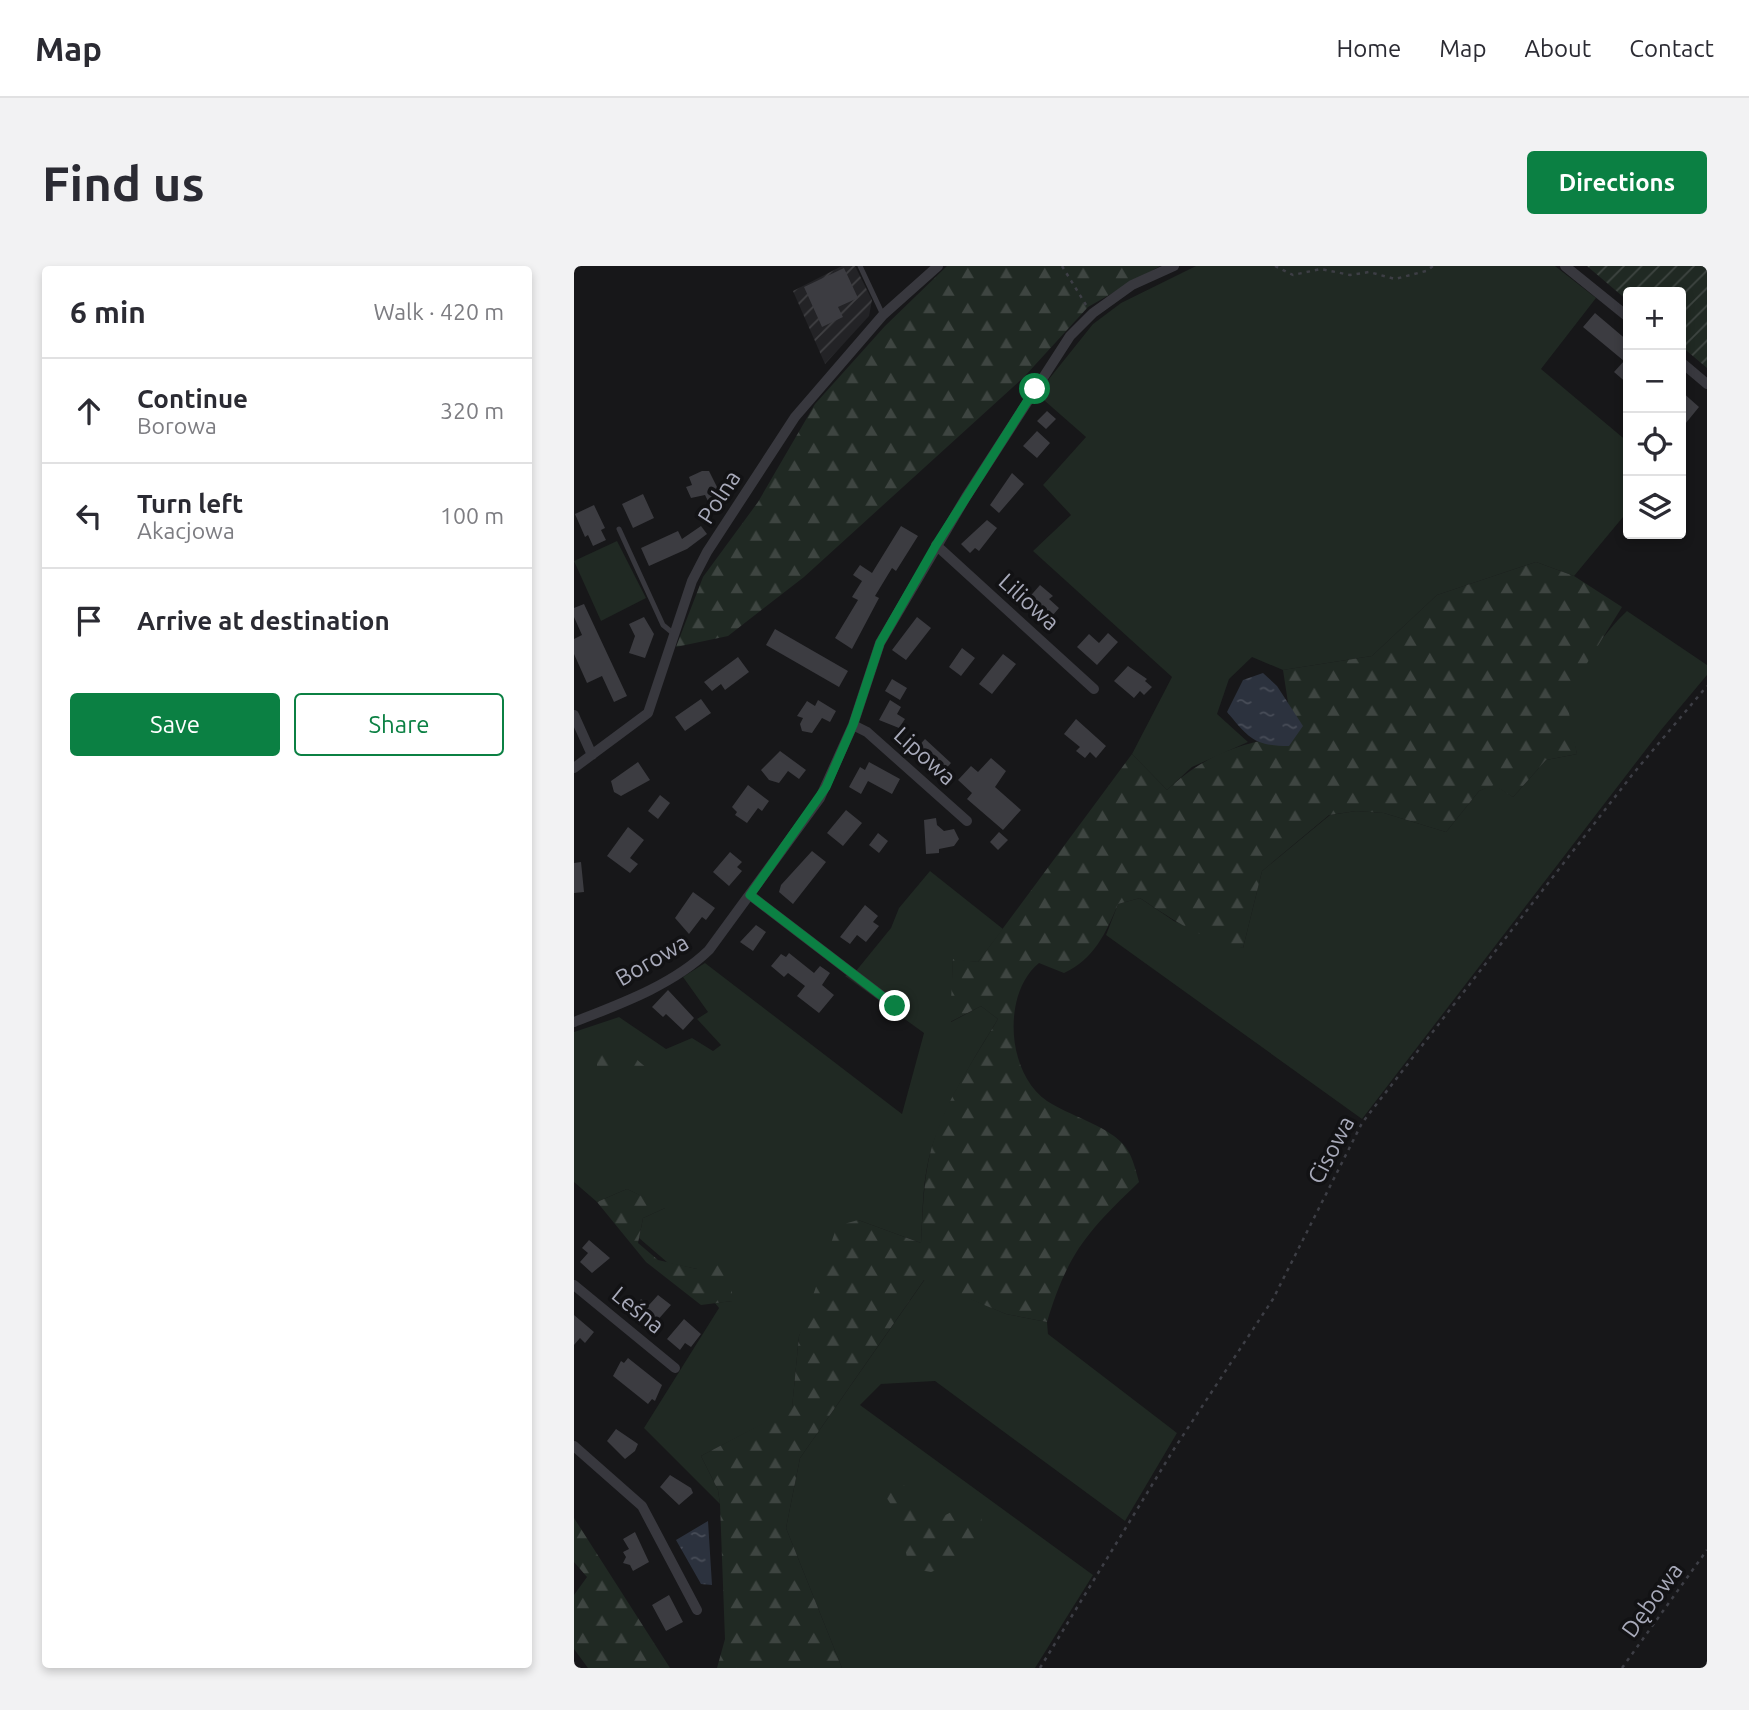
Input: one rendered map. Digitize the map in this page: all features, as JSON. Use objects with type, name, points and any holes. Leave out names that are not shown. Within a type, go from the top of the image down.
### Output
[{"type":"street","name":"Polna","points":[[574,768],[648,713],[692,581],[795,417],[883,315],[938,266]]},
{"type":"street","name":"Borowa","points":[[574,1022],[636,996],[699,960],[750,895],[820,797],[853,725],[880,643],[936,545],[1070,336],[1093,313],[1132,285],[1174,266]]},
{"type":"street","points":[[1565,266],[1623,313]]},
{"type":"street","points":[[1686,366],[1707,384]]},
{"type":"street","name":"Liliowa","points":[[936,545],[1094,689]]},
{"type":"street","points":[[574,716],[592,755]]},
{"type":"street","name":"Lipowa","points":[[853,725],[867,732],[967,821]]},
{"type":"street","points":[[750,895],[895,1006]]},
{"type":"street","name":"Leśna","points":[[574,1285],[675,1368]]},
{"type":"street","points":[[574,1446],[642,1506],[697,1610]]},
{"type":"lane","points":[[860,266],[883,315]]},
{"type":"lane","points":[[619,529],[663,625],[674,634]]},
{"type":"path","points":[[1062,266],[1086,304]]},
{"type":"path","points":[[1275,266],[1293,275],[1321,269],[1350,275],[1369,272],[1395,279],[1426,271],[1433,266]]},
{"type":"path","name":"Cisowa","points":[[1040,1668],[1174,1449],[1273,1299],[1362,1124],[1632,775],[1707,686]]},
{"type":"path","name":"Dębowa","points":[[1622,1668],[1707,1550]]},
{"type":"shaded area","points":[[842,266],[855,266],[872,300],[869,316],[825,364],[793,291]]},
{"type":"green space","points":[[947,266],[1160,266],[1088,307],[1024,377],[804,577],[728,636],[676,647],[703,577],[758,502],[815,404],[885,326]]},
{"type":"green space","points":[[1196,266],[1555,266],[1596,298],[1541,369],[1623,438],[1623,517],[1574,576],[1536,562],[1437,595],[1372,656],[1283,670],[1252,657],[1229,679],[1217,714],[1248,742],[1192,767],[1167,790],[1132,754],[1172,677],[1033,551],[1071,515],[1043,485],[1086,437],[1037,394],[1093,324],[1121,303]]},
{"type":"green space","points":[[1587,266],[1707,266],[1707,368],[1686,350],[1686,287],[1623,287],[1623,297]]},
{"type":"green space","points":[[617,541],[646,598],[601,621],[574,561]]},
{"type":"green space","points":[[1536,562],[1574,576],[1622,607],[1579,676],[1568,708],[1577,754],[1546,760],[1513,797],[1494,785],[1479,791],[1446,832],[1384,813],[1356,811],[1329,815],[1262,871],[1243,948],[1202,935],[1140,898],[1118,904],[1098,944],[1074,967],[1064,973],[1039,963],[1027,976],[1014,1012],[1017,1053],[1023,1072],[1033,1088],[1047,1101],[1106,1131],[1122,1143],[1131,1156],[1139,1182],[1082,1244],[1063,1277],[1047,1322],[1006,1314],[924,1280],[800,1458],[786,1528],[842,1668],[717,1668],[725,1639],[720,1504],[718,1490],[701,1456],[792,1408],[799,1336],[837,1226],[858,1220],[921,1243],[926,1173],[931,1150],[943,1116],[998,1019],[981,1006],[950,1022],[953,959],[978,962],[1132,754],[1167,790],[1211,758],[1241,746],[1293,735],[1283,670],[1372,656],[1437,595]]},
{"type":"green space","points":[[1627,611],[1707,665],[1707,675],[1661,730],[1362,1119],[1106,935],[1118,904],[1140,898],[1174,921],[1243,948],[1262,871],[1330,815],[1356,811],[1384,813],[1446,832],[1479,791],[1494,784],[1513,797],[1546,760],[1577,754],[1568,710],[1574,685],[1599,643]]},
{"type":"green space","points":[[930,871],[1003,929],[978,962],[953,960],[951,1022],[981,1006],[998,1019],[953,1097],[932,1147],[925,1183],[921,1243],[858,1220],[799,1336],[792,1409],[701,1456],[718,1490],[720,1504],[644,1428],[719,1308],[715,1303],[732,1301],[697,1269],[668,1263],[639,1238],[643,1218],[665,1208],[627,1189],[597,1202],[574,1182],[574,1032],[619,1017],[666,1049],[692,1038],[713,1051],[721,1045],[697,1019],[708,1012],[683,977],[705,963],[902,1114],[924,1033],[845,976],[856,971],[891,928],[899,908]]},
{"type":"green space","points":[[597,1052],[628,1052],[649,1070],[647,1086],[639,1087],[622,1072],[609,1071],[596,1083],[588,1077],[597,1067]]},
{"type":"green space","points":[[627,1189],[646,1198],[670,1189],[665,1208],[643,1218],[638,1243],[658,1260],[697,1269],[709,1258],[732,1277],[732,1301],[701,1305],[646,1262],[597,1202]]},
{"type":"green space","points":[[925,1279],[1006,1314],[1047,1322],[1048,1334],[1177,1433],[1125,1521],[935,1381],[881,1384],[860,1405],[1093,1575],[1035,1668],[842,1668],[786,1528],[800,1458]]},
{"type":"green space","points":[[889,1472],[917,1497],[922,1527],[967,1504],[982,1519],[969,1558],[931,1572],[909,1568],[899,1517],[879,1486]]},
{"type":"green space","points":[[574,1518],[670,1668],[588,1668],[574,1649],[574,1595],[587,1577],[574,1562]]},
{"type":"water","points":[[1263,673],[1277,686],[1303,726],[1289,746],[1253,739],[1227,712],[1243,680]]},
{"type":"water","points":[[708,1521],[712,1585],[701,1584],[676,1540]]},
{"type":"building","points":[[844,268],[858,298],[838,307],[843,317],[822,327],[804,287]]},
{"type":"building","points":[[1595,313],[1623,337],[1623,360],[1583,327]]},
{"type":"building","points":[[1623,362],[1623,380],[1614,372]]},
{"type":"building","points":[[1686,395],[1699,407],[1686,423]]},
{"type":"building","points":[[1047,411],[1056,419],[1046,429],[1037,421]]},
{"type":"building","points":[[1037,431],[1050,443],[1037,458],[1023,446]]},
{"type":"building","points":[[709,471],[721,495],[708,501],[705,495],[691,498],[686,487],[692,485],[689,477]]},
{"type":"building","points":[[1012,473],[1024,484],[999,513],[990,505]]},
{"type":"building","points":[[643,494],[654,518],[633,528],[622,504]]},
{"type":"building","points":[[594,505],[605,528],[601,530],[606,540],[593,546],[588,535],[585,537],[575,514]]},
{"type":"building","points":[[987,520],[997,528],[979,551],[975,548],[970,553],[961,544]]},
{"type":"building","points":[[701,526],[707,534],[687,549],[649,566],[641,548],[678,531],[682,539]]},
{"type":"building","points":[[901,526],[918,536],[896,571],[892,568],[875,596],[879,598],[852,649],[835,638],[858,600],[852,597],[862,581],[853,575],[860,565],[872,573]]},
{"type":"building","points":[[1040,585],[1053,596],[1049,599],[1059,608],[1047,622],[1026,601]]},
{"type":"building","points":[[584,604],[627,696],[614,702],[602,676],[587,683],[574,654],[574,639],[582,635],[574,617],[574,608]]},
{"type":"building","points":[[644,617],[654,634],[645,658],[629,653],[635,636],[629,624]]},
{"type":"building","points":[[917,617],[931,628],[906,660],[892,650]]},
{"type":"building","points":[[775,629],[848,671],[839,687],[766,645]]},
{"type":"building","points":[[1108,633],[1118,642],[1097,665],[1077,647],[1089,634],[1099,643]]},
{"type":"building","points":[[962,648],[975,658],[961,676],[949,667]]},
{"type":"building","points":[[1003,654],[1016,664],[992,694],[979,684]]},
{"type":"building","points":[[738,657],[749,672],[725,690],[721,684],[712,691],[704,682]]},
{"type":"building","points":[[1128,666],[1147,679],[1145,681],[1152,687],[1144,695],[1140,691],[1134,698],[1114,681]]},
{"type":"building","points":[[892,679],[907,688],[900,700],[885,691]]},
{"type":"building","points":[[701,699],[711,713],[685,731],[675,717]]},
{"type":"building","points":[[818,700],[836,711],[830,722],[822,718],[812,733],[802,731],[800,724],[803,718],[797,716],[807,701],[815,706]]},
{"type":"building","points":[[890,700],[901,707],[897,714],[905,719],[899,728],[879,720]]},
{"type":"building","points":[[1076,719],[1106,746],[1096,758],[1090,752],[1085,758],[1076,751],[1080,747],[1064,734]]},
{"type":"building","points":[[925,739],[951,763],[942,773],[915,750]]},
{"type":"building","points":[[780,751],[806,770],[799,779],[788,771],[779,783],[769,780],[761,770]]},
{"type":"building","points":[[991,758],[1006,771],[995,787],[1021,810],[1003,830],[967,799],[972,793],[958,780],[971,766],[978,772]]},
{"type":"building","points":[[638,762],[650,780],[621,796],[614,792],[611,781]]},
{"type":"building","points":[[869,762],[900,779],[892,794],[868,781],[861,794],[849,787],[860,767],[865,770]]},
{"type":"building","points":[[748,785],[769,801],[762,811],[758,808],[747,823],[735,815],[737,812],[732,807]]},
{"type":"building","points":[[660,795],[670,803],[658,819],[648,811]]},
{"type":"building","points":[[846,810],[862,823],[843,846],[827,833]]},
{"type":"building","points":[[936,818],[937,825],[944,831],[954,829],[959,839],[954,846],[939,849],[939,853],[926,854],[924,820]]},
{"type":"building","points":[[628,827],[644,840],[630,858],[638,864],[630,873],[607,856]]},
{"type":"building","points":[[999,832],[1008,840],[998,850],[990,842]]},
{"type":"building","points":[[878,833],[888,841],[879,853],[869,845]]},
{"type":"building","points":[[812,851],[826,862],[793,904],[779,892],[781,885]]},
{"type":"building","points":[[730,852],[742,862],[737,867],[742,871],[729,886],[713,872]]},
{"type":"building","points":[[581,862],[584,892],[574,893],[574,863]]},
{"type":"building","points":[[693,892],[715,908],[706,920],[702,917],[689,934],[675,918]]},
{"type":"building","points":[[865,905],[878,916],[873,922],[879,926],[866,942],[857,935],[850,944],[840,937]]},
{"type":"building","points":[[756,925],[766,932],[753,951],[740,942]]},
{"type":"building","points":[[789,953],[814,973],[820,966],[830,973],[822,985],[834,995],[819,1013],[797,996],[805,986],[788,973],[784,977],[771,966],[781,954],[786,957]]},
{"type":"building","points":[[668,990],[694,1018],[683,1030],[666,1014],[663,1017],[652,1007]]},
{"type":"building","points":[[589,1240],[610,1258],[592,1273],[580,1262],[588,1253],[582,1248]]},
{"type":"building","points":[[658,1295],[671,1305],[655,1323],[635,1307],[641,1299],[649,1305]]},
{"type":"building","points":[[574,1315],[594,1332],[585,1343],[580,1338],[574,1345]]},
{"type":"building","points":[[684,1319],[701,1334],[691,1347],[685,1343],[680,1350],[667,1339]]},
{"type":"building","points":[[628,1358],[662,1385],[655,1401],[652,1399],[648,1404],[613,1376],[621,1361],[624,1363]]},
{"type":"building","points":[[616,1429],[638,1444],[635,1451],[625,1459],[607,1441]]},
{"type":"building","points":[[670,1475],[691,1488],[693,1493],[679,1505],[660,1487]]},
{"type":"building","points":[[635,1532],[649,1562],[633,1571],[630,1565],[623,1563],[626,1557],[623,1552],[629,1549],[623,1539]]},
{"type":"building","points":[[669,1595],[683,1622],[666,1631],[652,1605]]},
{"type":"route","points":[[895,1006],[750,895],[826,787],[853,725],[880,643],[936,545],[1035,389]]}]
